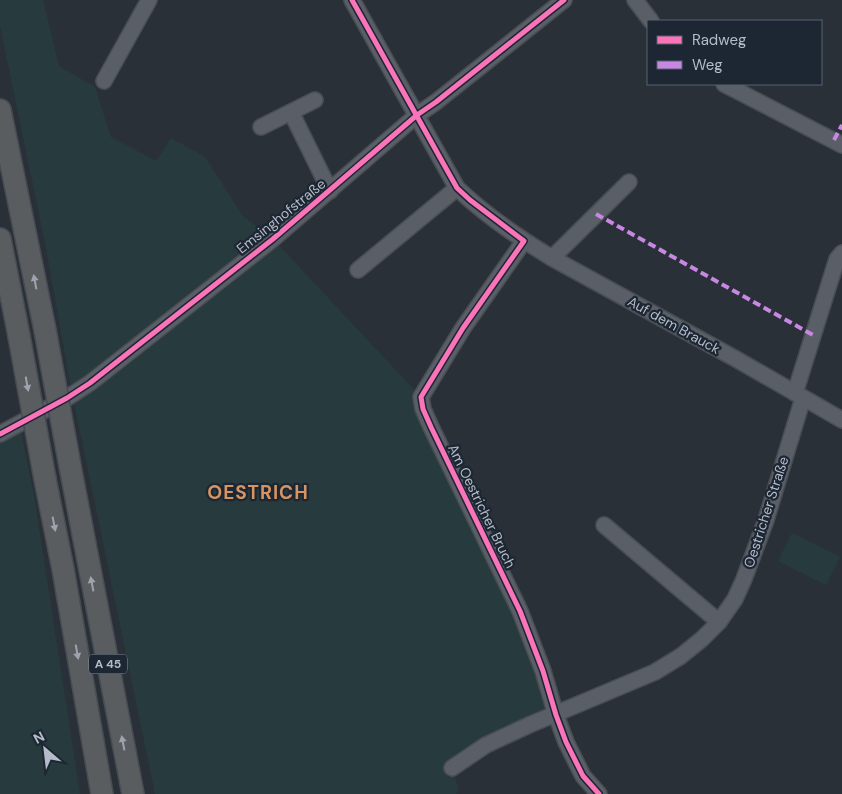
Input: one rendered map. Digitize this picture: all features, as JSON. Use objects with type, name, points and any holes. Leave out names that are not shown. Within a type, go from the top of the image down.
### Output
[{"type":"highway","name":"A 45","points":[[0,110],[133,794]]},
{"type":"highway","name":"A 45","points":[[0,239],[63,570],[102,794]]},
{"type":"street","points":[[104,81],[149,0]]},
{"type":"street","name":"Auf dem Brauck","points":[[352,0],[457,188],[470,200],[524,241],[552,258],[609,288],[842,420]]},
{"type":"street","name":"Emsinghofstraße","points":[[0,434],[67,398],[90,383],[273,239],[417,115],[564,0]]},
{"type":"street","points":[[635,0],[650,20]]},
{"type":"street","points":[[726,85],[842,145]]},
{"type":"street","points":[[260,127],[315,100]]},
{"type":"street","name":"Emsinghofstraße","points":[[291,112],[330,191]]},
{"type":"street","points":[[552,258],[629,182]]},
{"type":"street","points":[[358,270],[457,188]]},
{"type":"street","name":"Am Oestricher Bruch","points":[[524,241],[463,328],[421,397],[423,409],[431,427],[520,611],[543,671],[566,742],[583,776],[599,794]]},
{"type":"street","points":[[799,395],[837,259],[842,253]]},
{"type":"street","name":"Oestricher Straße","points":[[452,768],[486,745],[655,672],[681,656],[719,622],[735,599],[744,580],[766,520],[799,395]]},
{"type":"street","points":[[604,525],[719,622]]},
{"type":"green space","points":[[0,0],[43,0],[59,66],[95,87],[111,137],[156,161],[171,138],[205,157],[243,216],[273,239],[421,397],[493,555],[556,715],[452,768],[459,790],[456,794],[155,794],[72,393],[45,243],[0,26]]},
{"type":"green space","points":[[19,422],[34,495],[80,794],[0,794],[0,435]]},
{"type":"green space","points":[[792,533],[840,557],[826,585],[778,561]]},
{"type":"marked path","points":[[834,140],[842,125]]},
{"type":"marked path","points":[[596,214],[813,335]]},
{"type":"cycle path","points":[[352,0],[457,188],[524,241],[463,328],[421,397],[423,409],[431,427],[520,611],[543,671],[566,742],[583,776],[599,794]]},
{"type":"cycle path","points":[[0,434],[67,398],[90,383],[273,239],[417,115],[564,0]]},
{"type":"district","name":"OESTRICH","points":[[258,492]]}]
